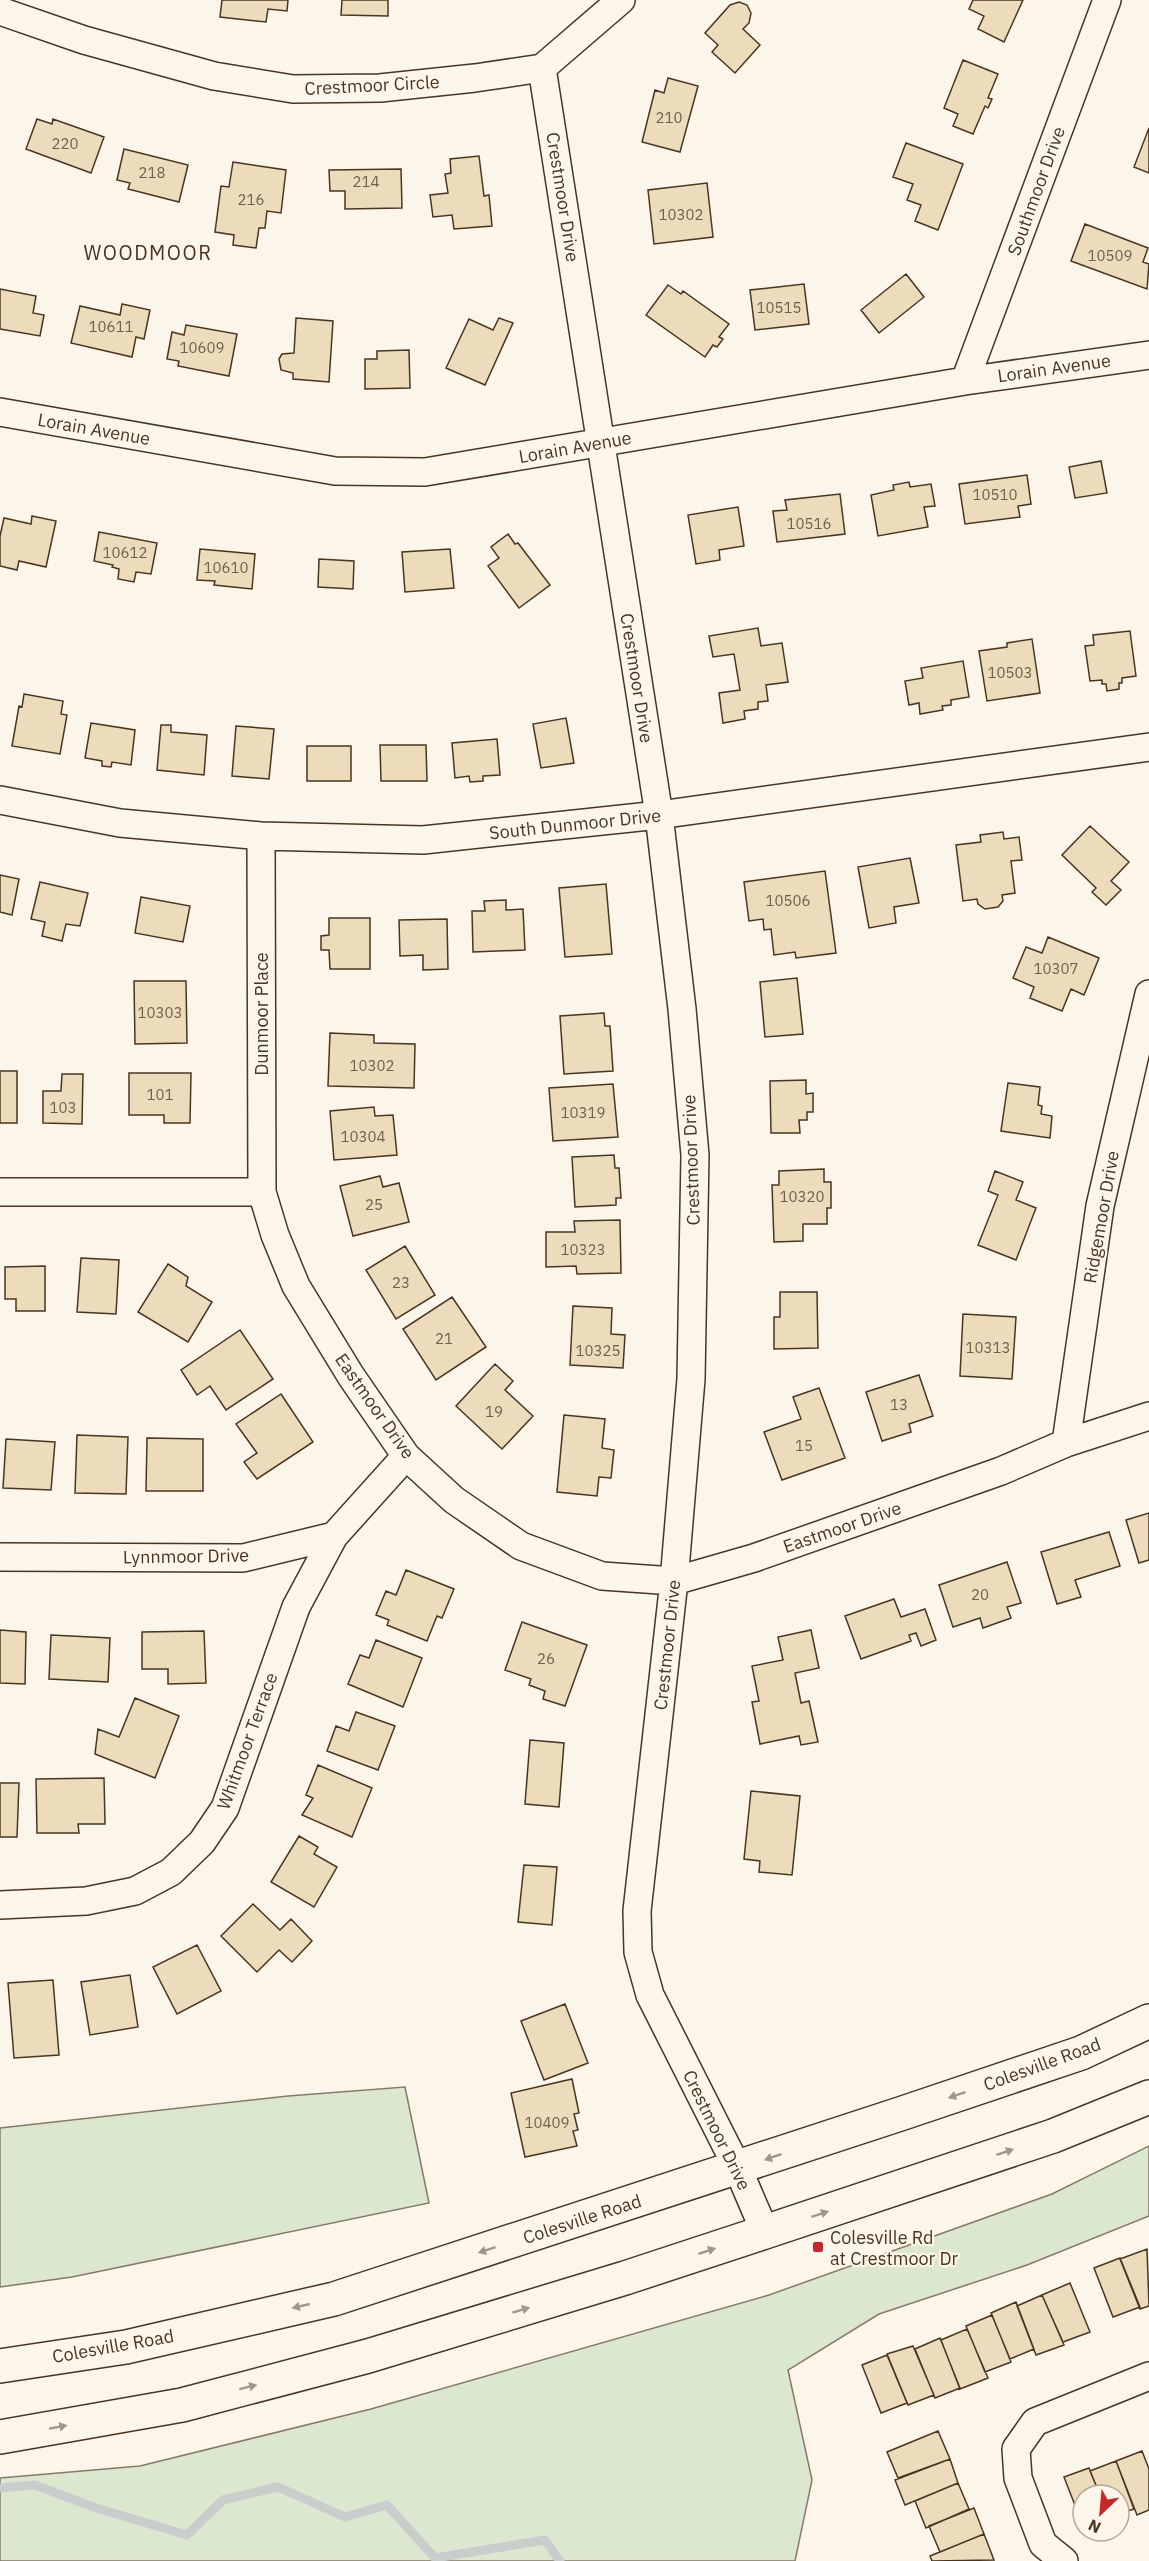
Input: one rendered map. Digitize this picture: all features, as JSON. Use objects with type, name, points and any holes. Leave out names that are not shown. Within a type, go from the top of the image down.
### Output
[{"type":"highway","name":"Colesville Road","points":[[0,2366],[126,2347],[334,2299],[738,2169],[1081,2053],[1149,2021]]},
{"type":"highway","points":[[0,2437],[182,2404],[368,2356],[626,2278],[765,2232],[1053,2136],[1149,2097]]},
{"type":"street","points":[[542,68],[621,0]]},
{"type":"street","name":"Southmoor Drive","points":[[964,381],[1107,0]]},
{"type":"street","name":"Crestmoor Circle","points":[[0,11],[84,40],[214,76],[293,89],[380,88],[542,68]]},
{"type":"street","name":"Crestmoor Drive","points":[[542,68],[659,815],[682,1009],[695,1155],[691,1379],[674,1581],[637,1911],[638,1952],[650,1995],[738,2169],[765,2232]]},
{"type":"street","name":"Lorain Avenue","points":[[0,412],[335,471],[425,472],[964,381],[1149,355]]},
{"type":"street","name":"South Dunmoor Drive","points":[[0,800],[120,823],[261,836],[423,840],[659,815],[1149,747]]},
{"type":"street","name":"Dunmoor Place","points":[[261,836],[262,1192]]},
{"type":"street","name":"Ridgemoor Drive","points":[[1066,1443],[1100,1206],[1149,994]]},
{"type":"street","points":[[0,1192],[262,1192]]},
{"type":"street","name":"Eastmoor Drive","points":[[262,1192],[275,1235],[296,1286],[351,1376],[406,1455],[454,1500],[521,1546],[602,1576],[674,1581],[754,1558],[1001,1471],[1066,1443],[1149,1416]]},
{"type":"street","points":[[334,1536],[406,1455]]},
{"type":"street","name":"Lynnmoor Drive","points":[[0,1557],[243,1558],[334,1536]]},
{"type":"street","name":"Whitmoor Terrace","points":[[0,1905],[86,1901],[135,1891],[171,1872],[202,1842],[225,1808],[296,1607],[334,1536]]},
{"type":"street","points":[[1064,2561],[1043,2544],[1018,2478],[1016,2449],[1035,2422],[1149,2376]]},
{"type":"green space","points":[[405,2087],[429,2203],[72,2277],[0,2287],[0,2128],[288,2096]]},
{"type":"green space","points":[[1149,2146],[1149,2216],[1027,2265],[879,2314],[788,2370],[812,2480],[795,2561],[0,2561],[0,2478],[140,2466],[371,2409],[769,2295],[1052,2194]]},
{"type":"building","points":[[222,0],[288,0],[287,11],[268,9],[266,22],[220,17]]},
{"type":"building","points":[[342,0],[388,0],[388,16],[341,15]]},
{"type":"building","points":[[973,0],[1023,0],[1004,42],[978,29],[984,16],[969,9]]},
{"type":"building","points":[[739,2],[747,5],[751,13],[749,23],[743,29],[760,45],[735,73],[712,52],[718,45],[705,33],[730,5]]},
{"type":"building","points":[[963,60],[998,74],[988,98],[992,99],[988,108],[985,106],[973,134],[953,126],[958,114],[944,108]]},
{"type":"building","points":[[668,78],[698,86],[680,152],[642,142],[655,90],[664,93]]},
{"type":"building","points":[[37,119],[52,124],[53,119],[104,137],[91,173],[26,149]]},
{"type":"building","points":[[1149,128],[1149,173],[1134,167]]},
{"type":"building","points":[[906,143],[963,164],[938,230],[915,221],[921,205],[907,200],[913,184],[893,177]]},
{"type":"building","points":[[124,149],[188,165],[179,202],[128,189],[130,183],[117,180]]},
{"type":"building","points":[[479,156],[484,196],[489,195],[492,226],[454,229],[452,215],[433,217],[430,195],[448,193],[445,174],[451,173],[450,159]]},
{"type":"building","points":[[233,162],[286,170],[281,213],[267,211],[265,228],[259,228],[256,248],[233,245],[234,235],[215,232],[221,186],[229,187]]},
{"type":"building","points":[[401,169],[402,208],[345,209],[345,191],[330,191],[329,170]]},
{"type":"building","points":[[707,183],[713,237],[654,244],[648,190]]},
{"type":"building","points":[[1085,224],[1148,248],[1143,262],[1149,264],[1147,289],[1071,261]]},
{"type":"building","points":[[906,274],[924,297],[879,333],[861,310]]},
{"type":"building","points":[[804,284],[809,324],[755,330],[750,290]]},
{"type":"building","points":[[668,285],[681,294],[683,291],[729,324],[719,337],[723,339],[717,347],[713,345],[705,357],[646,315]]},
{"type":"building","points":[[0,289],[36,296],[33,313],[44,315],[40,336],[0,329]]},
{"type":"building","points":[[122,304],[150,310],[144,339],[136,337],[132,357],[71,343],[80,306],[120,315]]},
{"type":"building","points":[[296,318],[333,321],[329,382],[293,379],[293,373],[281,370],[279,359],[282,354],[294,353]]},
{"type":"building","points":[[499,318],[513,323],[485,385],[446,368],[469,319],[493,330]]},
{"type":"building","points":[[186,325],[237,334],[229,376],[178,366],[179,361],[167,359],[172,332],[184,335]]},
{"type":"building","points":[[409,350],[410,388],[365,389],[365,359],[377,359],[377,351]]},
{"type":"building","points":[[1101,461],[1107,493],[1075,498],[1069,467]]},
{"type":"building","points":[[1027,475],[1031,504],[1018,506],[1020,517],[965,524],[959,484]]},
{"type":"building","points":[[909,482],[910,487],[931,484],[935,506],[924,507],[928,527],[878,536],[871,495],[894,490],[893,485]]},
{"type":"building","points":[[840,494],[845,534],[777,542],[773,511],[787,510],[785,500]]},
{"type":"building","points":[[738,507],[744,546],[719,550],[720,560],[696,564],[688,515]]},
{"type":"building","points":[[32,516],[56,521],[46,567],[19,561],[17,570],[0,566],[0,536],[4,518],[31,524]]},
{"type":"building","points":[[99,532],[157,543],[151,574],[136,572],[134,582],[118,579],[119,569],[112,567],[113,565],[94,561]]},
{"type":"building","points":[[508,534],[515,544],[518,543],[550,585],[519,608],[488,566],[499,558],[491,547]]},
{"type":"building","points":[[200,549],[255,554],[252,589],[214,585],[215,581],[197,580]]},
{"type":"building","points":[[450,549],[454,588],[405,592],[402,552]]},
{"type":"building","points":[[319,559],[354,561],[353,589],[318,587]]},
{"type":"building","points":[[758,628],[761,646],[782,643],[788,682],[766,685],[768,701],[758,702],[758,709],[744,711],[745,719],[723,723],[719,693],[740,690],[734,654],[713,657],[709,636]]},
{"type":"building","points":[[1130,631],[1136,676],[1122,678],[1119,689],[1107,691],[1106,684],[1102,684],[1102,680],[1090,681],[1085,646],[1094,645],[1093,635]]},
{"type":"building","points":[[1032,639],[1040,693],[987,701],[979,651],[1007,647],[1007,643]]},
{"type":"building","points":[[963,661],[969,697],[951,700],[951,705],[942,706],[943,710],[920,714],[919,703],[909,705],[905,681],[923,678],[921,668]]},
{"type":"building","points":[[24,694],[63,701],[61,714],[67,715],[60,754],[12,746],[19,706],[22,707]]},
{"type":"building","points":[[566,718],[574,763],[541,768],[533,724]]},
{"type":"building","points":[[91,723],[135,730],[131,765],[112,762],[111,767],[102,766],[102,761],[85,758]]},
{"type":"building","points":[[161,725],[171,725],[171,732],[207,735],[204,775],[157,770]]},
{"type":"building","points":[[236,726],[274,729],[269,779],[232,776]]},
{"type":"building","points":[[497,739],[500,775],[483,776],[483,781],[470,782],[469,776],[455,778],[452,743]]},
{"type":"building","points":[[380,745],[426,745],[427,781],[381,781]]},
{"type":"building","points":[[307,746],[351,746],[351,781],[307,781]]},
{"type":"building","points":[[1090,826],[1129,862],[1111,881],[1121,890],[1106,905],[1092,892],[1096,888],[1062,855]]},
{"type":"building","points":[[1003,832],[1004,839],[1019,837],[1022,860],[1011,861],[1015,893],[1002,895],[1003,901],[998,907],[985,909],[978,904],[977,899],[963,901],[956,845],[981,842],[980,835]]},
{"type":"building","points":[[910,858],[919,903],[894,907],[896,923],[869,928],[858,867]]},
{"type":"building","points":[[825,871],[836,953],[796,958],[795,952],[774,955],[771,929],[764,930],[763,919],[749,921],[744,882]]},
{"type":"building","points":[[0,875],[19,879],[12,915],[0,912]]},
{"type":"building","points":[[40,882],[88,893],[80,926],[66,924],[62,941],[42,936],[45,922],[31,919]]},
{"type":"building","points":[[606,884],[612,954],[565,957],[559,888]]},
{"type":"building","points":[[141,897],[190,906],[183,942],[135,933]]},
{"type":"building","points":[[506,900],[506,910],[523,909],[525,950],[473,952],[472,911],[485,911],[484,901]]},
{"type":"building","points":[[329,918],[370,918],[370,969],[330,969],[329,950],[321,950],[321,936],[329,935]]},
{"type":"building","points":[[447,919],[448,969],[423,970],[423,955],[400,956],[399,920]]},
{"type":"building","points":[[1048,937],[1099,958],[1084,995],[1071,989],[1062,1011],[1030,998],[1034,987],[1013,978],[1026,947],[1042,953]]},
{"type":"building","points":[[797,978],[803,1034],[765,1037],[760,982]]},
{"type":"building","points":[[134,981],[186,981],[187,1043],[135,1044]]},
{"type":"building","points":[[604,1013],[605,1026],[610,1026],[613,1071],[564,1074],[560,1016]]},
{"type":"building","points":[[330,1033],[374,1035],[374,1043],[415,1044],[414,1088],[328,1086]]},
{"type":"building","points":[[0,1071],[17,1071],[17,1123],[0,1123]]},
{"type":"building","points":[[129,1073],[191,1073],[190,1123],[164,1123],[164,1115],[129,1115]]},
{"type":"building","points":[[62,1074],[83,1074],[82,1124],[43,1123],[43,1091],[61,1091]]},
{"type":"building","points":[[806,1080],[806,1094],[813,1093],[813,1112],[807,1112],[807,1120],[799,1120],[800,1133],[771,1133],[770,1081]]},
{"type":"building","points":[[1008,1083],[1040,1087],[1038,1105],[1042,1106],[1041,1114],[1052,1116],[1050,1138],[1001,1131]]},
{"type":"building","points":[[613,1084],[618,1137],[553,1141],[549,1088]]},
{"type":"building","points":[[374,1107],[375,1116],[393,1115],[397,1155],[334,1160],[330,1111]]},
{"type":"building","points":[[614,1155],[615,1168],[619,1168],[621,1198],[616,1198],[616,1205],[575,1207],[572,1157]]},
{"type":"building","points":[[824,1169],[824,1182],[831,1182],[831,1208],[827,1208],[827,1224],[803,1224],[803,1241],[774,1242],[772,1185],[779,1185],[779,1171]]},
{"type":"building","points":[[995,1171],[1023,1182],[1016,1200],[1036,1208],[1016,1260],[978,1245],[998,1195],[988,1191]]},
{"type":"building","points":[[380,1176],[383,1187],[399,1183],[409,1222],[353,1236],[340,1186]]},
{"type":"building","points":[[620,1220],[621,1273],[577,1274],[576,1266],[546,1267],[546,1232],[575,1232],[574,1221]]},
{"type":"building","points":[[405,1246],[435,1295],[396,1319],[366,1270]]},
{"type":"building","points":[[81,1258],[119,1260],[116,1314],[77,1312]]},
{"type":"building","points":[[168,1264],[188,1277],[186,1286],[212,1302],[188,1342],[138,1312]]},
{"type":"building","points":[[45,1266],[45,1311],[16,1311],[16,1299],[5,1299],[5,1267]]},
{"type":"building","points":[[780,1292],[817,1292],[818,1348],[774,1349],[774,1317],[780,1317]]},
{"type":"building","points":[[452,1297],[486,1347],[436,1380],[403,1329]]},
{"type":"building","points":[[573,1306],[612,1308],[611,1334],[625,1335],[623,1368],[570,1365]]},
{"type":"building","points":[[963,1314],[1016,1317],[1012,1379],[960,1376]]},
{"type":"building","points":[[240,1330],[273,1379],[226,1410],[210,1386],[197,1395],[181,1370]]},
{"type":"building","points":[[495,1364],[513,1381],[505,1390],[533,1416],[502,1449],[456,1406]]},
{"type":"building","points":[[919,1375],[933,1416],[909,1424],[911,1432],[882,1441],[866,1392]]},
{"type":"building","points":[[819,1388],[845,1458],[782,1480],[764,1432],[801,1419],[793,1397]]},
{"type":"building","points":[[281,1394],[313,1442],[257,1479],[244,1462],[257,1453],[236,1424]]},
{"type":"building","points":[[564,1415],[605,1419],[602,1448],[614,1450],[611,1478],[599,1477],[597,1496],[557,1492]]},
{"type":"building","points":[[77,1435],[128,1437],[126,1494],[75,1493]]},
{"type":"building","points":[[147,1438],[203,1439],[203,1491],[146,1491]]},
{"type":"building","points":[[6,1439],[55,1442],[51,1490],[3,1488]]},
{"type":"building","points":[[1149,1513],[1149,1560],[1139,1563],[1126,1520]]},
{"type":"building","points":[[1109,1532],[1120,1566],[1075,1580],[1081,1597],[1057,1604],[1041,1552]]},
{"type":"building","points":[[1007,1562],[1021,1603],[1007,1607],[1011,1618],[983,1628],[980,1618],[953,1627],[939,1585]]},
{"type":"building","points":[[406,1570],[454,1589],[442,1618],[437,1616],[427,1641],[387,1625],[389,1620],[376,1615],[386,1591],[396,1595]]},
{"type":"building","points":[[894,1599],[901,1617],[925,1609],[936,1640],[921,1646],[916,1633],[909,1635],[911,1641],[861,1659],[845,1616]]},
{"type":"building","points":[[522,1622],[587,1645],[565,1706],[543,1699],[545,1691],[529,1685],[531,1679],[505,1670]]},
{"type":"building","points":[[0,1630],[26,1632],[25,1684],[0,1683]]},
{"type":"building","points":[[811,1630],[819,1668],[795,1673],[801,1703],[809,1701],[818,1742],[801,1745],[799,1736],[760,1744],[752,1702],[759,1701],[752,1666],[783,1660],[778,1637]]},
{"type":"building","points":[[204,1631],[206,1683],[168,1684],[168,1669],[142,1669],[142,1632]]},
{"type":"building","points":[[51,1635],[110,1638],[108,1682],[49,1679]]},
{"type":"building","points":[[376,1640],[422,1658],[403,1707],[348,1684],[360,1655],[369,1658]]},
{"type":"building","points":[[135,1698],[179,1716],[155,1778],[95,1754],[98,1729],[119,1737]]},
{"type":"building","points":[[356,1712],[395,1726],[378,1770],[327,1751],[336,1726],[349,1731]]},
{"type":"building","points":[[530,1740],[564,1743],[559,1807],[525,1804]]},
{"type":"building","points":[[318,1765],[372,1788],[352,1837],[302,1815],[313,1798],[306,1795]]},
{"type":"building","points":[[104,1778],[105,1824],[78,1824],[79,1833],[37,1833],[36,1779]]},
{"type":"building","points":[[0,1783],[19,1783],[17,1837],[0,1837]]},
{"type":"building","points":[[751,1791],[800,1796],[792,1875],[759,1872],[760,1861],[744,1859]]},
{"type":"building","points":[[299,1836],[318,1847],[314,1854],[337,1867],[314,1907],[271,1882]]},
{"type":"building","points":[[524,1865],[557,1867],[552,1925],[518,1922]]},
{"type":"building","points":[[253,1904],[280,1930],[291,1919],[312,1941],[292,1962],[279,1950],[257,1972],[221,1936]]},
{"type":"building","points":[[197,1945],[221,1991],[177,2014],[153,1967]]},
{"type":"building","points":[[130,1975],[138,2027],[90,2035],[81,1982]]},
{"type":"building","points":[[53,1980],[59,2055],[14,2058],[8,1983]]},
{"type":"building","points":[[565,2004],[588,2063],[544,2080],[521,2021]]},
{"type":"building","points":[[572,2079],[579,2113],[574,2114],[578,2130],[573,2131],[577,2146],[525,2157],[511,2093]]},
{"type":"building","points":[[1147,2249],[1149,2306],[1140,2309],[1120,2259]]},
{"type":"building","points":[[1120,2258],[1140,2307],[1113,2317],[1094,2268]]},
{"type":"building","points":[[1070,2283],[1090,2332],[1063,2342],[1042,2295]]},
{"type":"building","points":[[1042,2295],[1064,2345],[1036,2355],[1017,2306]]},
{"type":"building","points":[[1016,2302],[1034,2349],[1010,2359],[991,2313]]},
{"type":"building","points":[[992,2315],[1011,2362],[985,2372],[966,2326]]},
{"type":"building","points":[[967,2329],[988,2378],[960,2389],[941,2340]]},
{"type":"building","points":[[940,2338],[960,2388],[935,2398],[915,2349]]},
{"type":"building","points":[[913,2346],[934,2395],[908,2405],[887,2354]]},
{"type":"building","points":[[887,2355],[907,2403],[881,2413],[862,2365]]},
{"type":"building","points":[[938,2431],[950,2459],[898,2478],[887,2452]]},
{"type":"building","points":[[1142,2451],[1149,2469],[1149,2510],[1137,2515],[1131,2500],[1131,2483],[1125,2483],[1116,2461]]},
{"type":"building","points":[[950,2459],[958,2483],[905,2505],[895,2480]]},
{"type":"building","points":[[1116,2461],[1124,2483],[1095,2483],[1090,2471]]},
{"type":"building","points":[[1089,2468],[1095,2483],[1071,2483],[1071,2495],[1064,2477]]},
{"type":"building","points":[[958,2483],[969,2509],[926,2528],[915,2501]]},
{"type":"building","points":[[974,2508],[984,2534],[940,2552],[929,2526]]},
{"type":"building","points":[[984,2534],[994,2560],[932,2561],[930,2556]]},
{"type":"waterway","points":[[0,2488],[35,2485],[96,2508],[187,2535],[223,2500],[278,2487],[345,2517],[387,2505],[435,2558],[545,2540],[560,2561]]},
{"type":"place","name":"Colesville Rd at Crestmoor Dr","points":[[818,2247]]},
{"type":"district","name":"WOODMOOR","points":[[148,252]]}]
